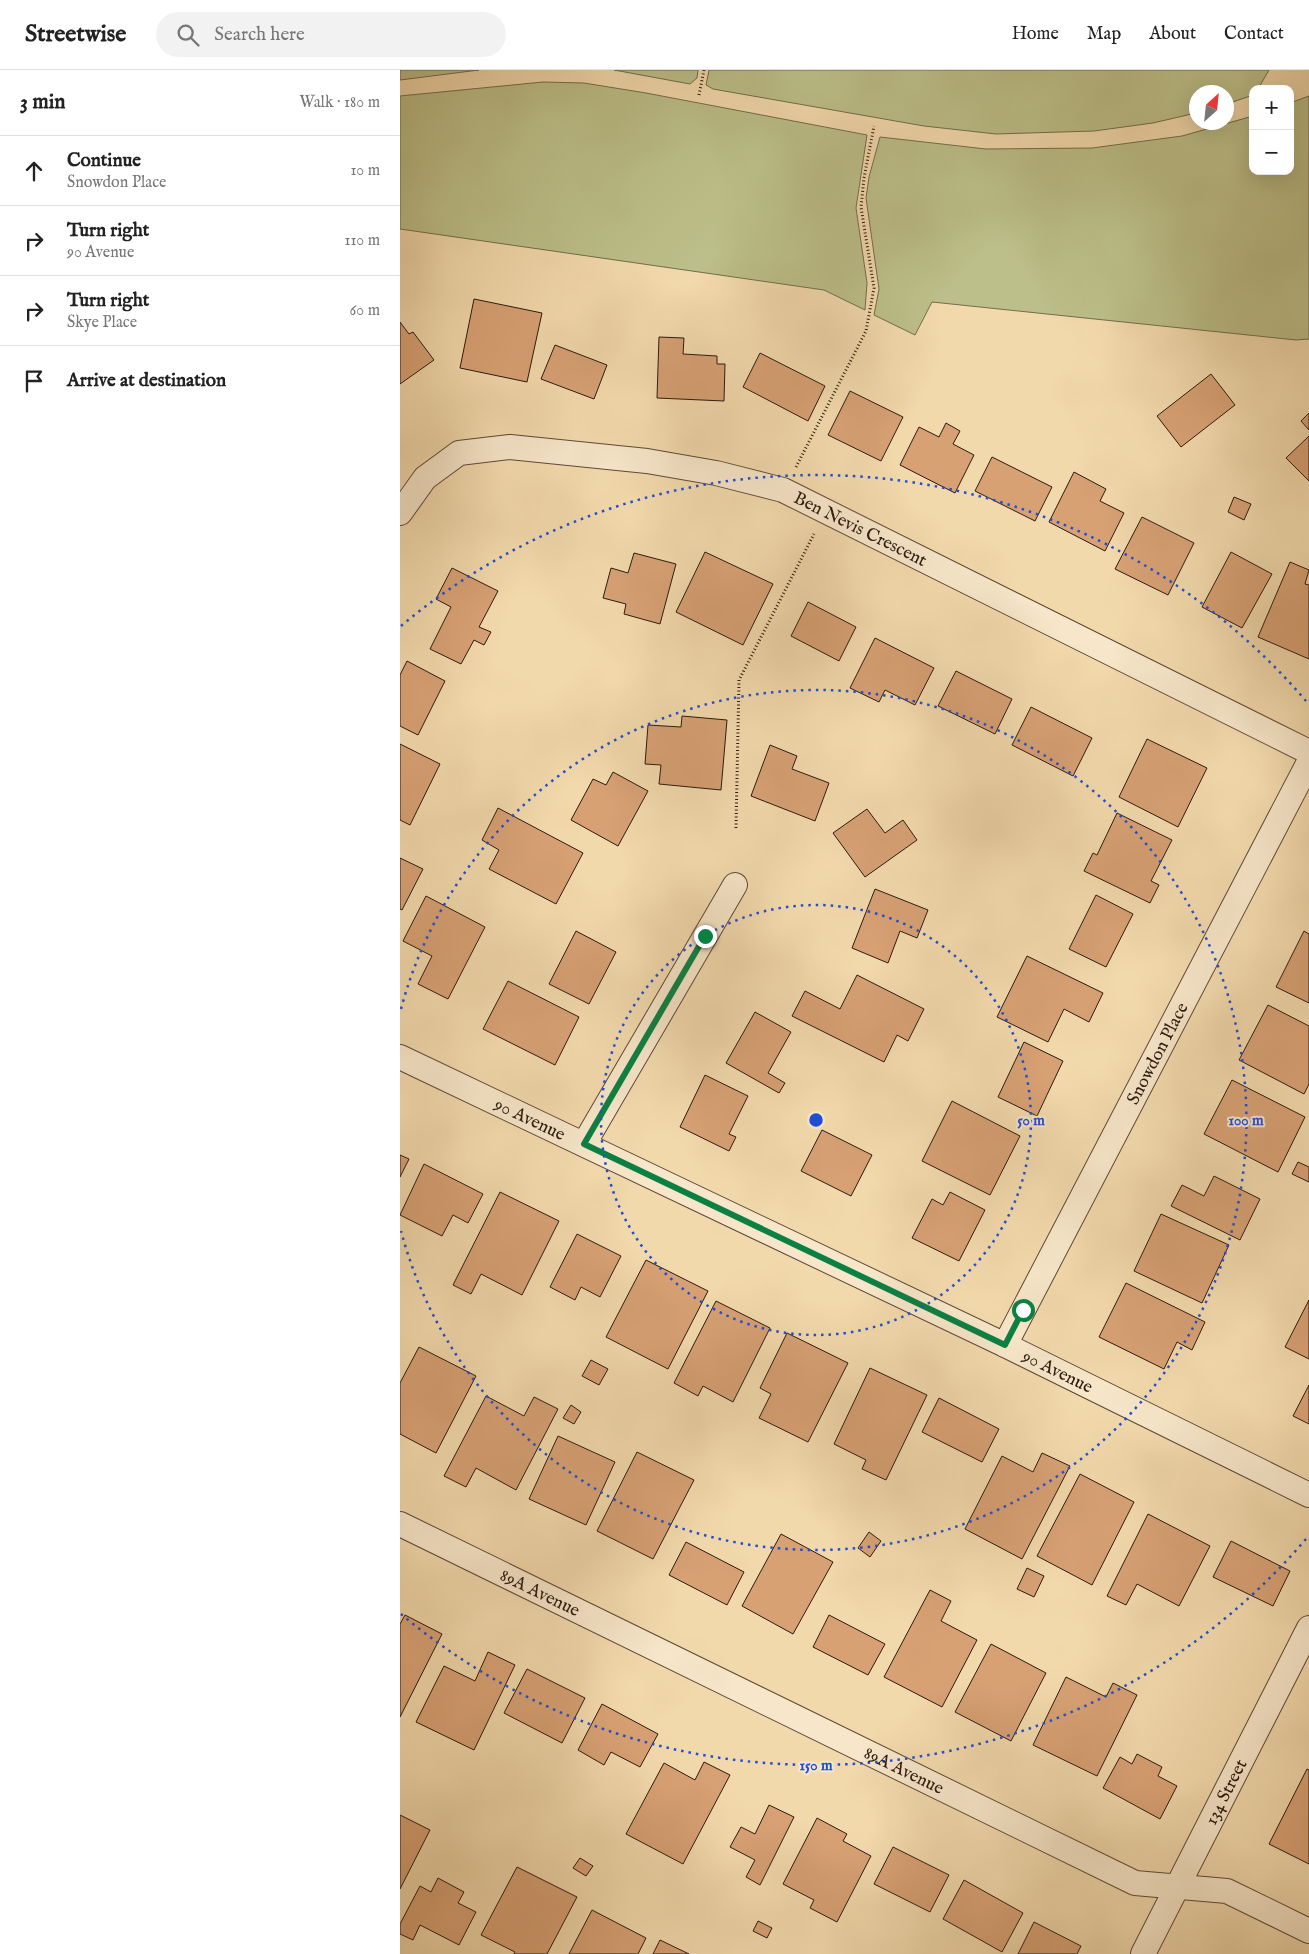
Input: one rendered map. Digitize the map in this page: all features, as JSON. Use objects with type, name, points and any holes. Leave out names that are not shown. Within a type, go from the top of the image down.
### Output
[{"type":"street","name":"Ben Nevis Crescent","points":[[400,513],[426,478],[459,453],[510,448],[647,461],[716,473],[783,490],[1309,752]]},
{"type":"street","name":"Snowdon Place","points":[[1005,1345],[1309,762]]},
{"type":"street","points":[[584,1144],[735,885]]},
{"type":"street","name":"90 Avenue","points":[[400,1057],[1005,1345],[1309,1495]]},
{"type":"street","name":"89A Avenue","points":[[400,1524],[1135,1883],[1227,1891],[1309,1932]]},
{"type":"street","name":"134 Street","points":[[1143,1954],[1309,1628]]},
{"type":"path","points":[[699,95],[704,70]]},
{"type":"path","points":[[792,475],[866,331],[874,288],[861,207],[864,178],[874,126]]},
{"type":"path","points":[[736,828],[739,680],[816,531]]},
{"type":"green space","points":[[400,70],[479,70],[400,80]]},
{"type":"green space","points":[[614,70],[698,70],[697,78],[690,84]]},
{"type":"green space","points":[[709,70],[1269,70],[1260,85],[1249,85],[1249,96],[1234,102],[1234,85],[1189,85],[1189,115],[1153,123],[1094,131],[996,134],[924,126],[713,89],[706,85]]},
{"type":"green space","points":[[543,82],[584,83],[646,93],[867,135],[856,208],[867,283],[865,310],[824,290],[400,229],[400,96]]},
{"type":"green space","points":[[1309,96],[1309,339],[1296,340],[932,302],[915,335],[874,315],[879,289],[866,198],[869,177],[880,137],[986,149],[1092,148],[1182,136],[1203,130],[1234,130],[1234,121],[1249,117],[1249,175],[1294,175],[1294,102]]},
{"type":"building","points":[[474,299],[542,313],[527,382],[460,368]]},
{"type":"building","points":[[400,322],[409,334],[413,332],[434,360],[400,384]]},
{"type":"building","points":[[659,337],[684,338],[683,354],[717,356],[717,364],[725,364],[724,401],[657,398]]},
{"type":"building","points":[[555,345],[607,365],[594,399],[541,379]]},
{"type":"building","points":[[760,353],[825,386],[808,421],[743,387]]},
{"type":"building","points":[[1211,374],[1235,405],[1181,447],[1157,416]]},
{"type":"building","points":[[850,391],[903,417],[881,461],[828,435]]},
{"type":"building","points":[[1309,413],[1309,430],[1301,421]]},
{"type":"building","points":[[946,423],[960,431],[953,444],[974,455],[955,493],[900,465],[919,427],[939,437]]},
{"type":"building","points":[[1309,436],[1309,481],[1286,458]]},
{"type":"building","points":[[992,457],[1052,487],[1035,521],[975,491]]},
{"type":"building","points":[[1074,472],[1106,489],[1100,501],[1124,513],[1105,551],[1049,522]]},
{"type":"building","points":[[1234,497],[1251,504],[1244,520],[1228,512]]},
{"type":"building","points":[[1142,517],[1194,543],[1168,595],[1115,569]]},
{"type":"building","points":[[705,552],[773,584],[743,645],[676,612]]},
{"type":"building","points":[[1231,552],[1272,574],[1242,628],[1202,607]]},
{"type":"building","points":[[634,553],[676,564],[660,624],[624,614],[626,604],[603,598],[611,568],[628,573]]},
{"type":"building","points":[[1290,562],[1309,570],[1305,584],[1309,585],[1309,659],[1258,637]]},
{"type":"building","points":[[452,568],[498,591],[479,627],[491,632],[484,645],[474,640],[461,664],[430,649],[451,607],[436,599]]},
{"type":"building","points":[[808,602],[856,627],[839,661],[791,636]]},
{"type":"building","points":[[875,638],[934,668],[915,705],[885,690],[879,702],[850,688]]},
{"type":"building","points":[[407,661],[445,681],[418,735],[400,726],[400,675]]},
{"type":"building","points":[[956,671],[1012,699],[995,734],[938,706]]},
{"type":"building","points":[[1031,707],[1092,738],[1073,776],[1012,745]]},
{"type":"building","points":[[682,716],[727,720],[721,790],[659,784],[661,765],[645,764],[648,725],[681,727]]},
{"type":"building","points":[[1147,739],[1207,768],[1178,827],[1119,797]]},
{"type":"building","points":[[400,744],[440,764],[410,825],[400,820]]},
{"type":"building","points":[[770,745],[797,756],[792,769],[829,783],[815,821],[751,796]]},
{"type":"building","points":[[613,772],[648,791],[618,846],[571,820],[593,779],[606,785]]},
{"type":"building","points":[[498,808],[583,853],[556,904],[489,869],[499,850],[482,840]]},
{"type":"building","points":[[867,809],[885,833],[903,820],[917,840],[865,877],[833,833]]},
{"type":"building","points":[[1117,813],[1172,840],[1151,881],[1159,885],[1150,903],[1084,871],[1093,853],[1097,855]]},
{"type":"building","points":[[400,858],[423,869],[402,910],[400,909]]},
{"type":"building","points":[[875,889],[928,910],[917,938],[900,931],[888,963],[852,948]]},
{"type":"building","points":[[1096,895],[1133,914],[1106,967],[1069,949]]},
{"type":"building","points":[[426,896],[485,927],[448,999],[418,984],[432,956],[403,941]]},
{"type":"building","points":[[576,931],[616,952],[589,1004],[549,984]]},
{"type":"building","points":[[1304,931],[1309,934],[1309,1003],[1276,987]]},
{"type":"building","points":[[1027,956],[1103,993],[1089,1022],[1064,1009],[1048,1042],[997,1017]]},
{"type":"building","points":[[857,975],[924,1009],[908,1041],[897,1035],[884,1062],[792,1016],[805,991],[840,1009]]},
{"type":"building","points":[[508,981],[579,1017],[555,1065],[483,1029]]},
{"type":"building","points":[[1268,1005],[1309,1026],[1309,1084],[1304,1094],[1239,1060]]},
{"type":"building","points":[[755,1012],[791,1032],[768,1073],[785,1083],[779,1093],[726,1063]]},
{"type":"building","points":[[1024,1042],[1063,1061],[1037,1116],[998,1097]]},
{"type":"building","points":[[705,1075],[748,1096],[729,1134],[736,1137],[729,1151],[680,1127]]},
{"type":"building","points":[[1232,1080],[1305,1117],[1278,1172],[1204,1134]]},
{"type":"building","points":[[952,1101],[1020,1136],[990,1195],[922,1161]]},
{"type":"building","points":[[822,1130],[872,1155],[851,1196],[801,1171]]},
{"type":"building","points":[[400,1155],[409,1159],[400,1177]]},
{"type":"building","points":[[1298,1162],[1309,1167],[1309,1182],[1292,1174]]},
{"type":"building","points":[[424,1164],[483,1194],[468,1223],[453,1215],[442,1236],[400,1215]]},
{"type":"building","points":[[1214,1176],[1260,1199],[1240,1240],[1171,1206],[1182,1185],[1204,1196]]},
{"type":"building","points":[[500,1192],[559,1221],[522,1295],[481,1274],[471,1294],[453,1285]]},
{"type":"building","points":[[950,1192],[985,1210],[959,1261],[912,1238],[932,1199],[943,1205]]},
{"type":"building","points":[[1161,1214],[1229,1245],[1202,1303],[1134,1271]]},
{"type":"building","points":[[577,1234],[621,1256],[600,1297],[581,1287],[575,1300],[550,1287]]},
{"type":"building","points":[[646,1260],[708,1291],[668,1369],[606,1337]]},
{"type":"building","points":[[1126,1283],[1205,1322],[1192,1350],[1177,1342],[1164,1369],[1099,1337]]},
{"type":"building","points":[[1309,1300],[1309,1359],[1285,1347]]},
{"type":"building","points":[[716,1301],[770,1328],[733,1402],[703,1386],[698,1396],[674,1383]]},
{"type":"building","points":[[787,1333],[848,1363],[808,1442],[759,1418],[771,1394],[760,1388]]},
{"type":"building","points":[[419,1347],[476,1376],[436,1453],[400,1434],[400,1383]]},
{"type":"building","points":[[591,1360],[608,1369],[599,1385],[582,1376]]},
{"type":"building","points":[[870,1368],[927,1395],[886,1480],[862,1469],[866,1460],[834,1444]]},
{"type":"building","points":[[1309,1385],[1309,1424],[1293,1416]]},
{"type":"building","points":[[486,1396],[524,1416],[534,1397],[558,1409],[516,1490],[476,1468],[466,1487],[444,1476]]},
{"type":"building","points":[[939,1398],[999,1429],[982,1462],[922,1432]]},
{"type":"building","points":[[571,1405],[581,1412],[574,1424],[563,1418]]},
{"type":"building","points":[[558,1436],[615,1462],[586,1525],[529,1499]]},
{"type":"building","points":[[637,1452],[694,1480],[653,1559],[597,1531]]},
{"type":"building","points":[[1042,1453],[1070,1466],[1022,1559],[965,1529],[1002,1456],[1033,1472]]},
{"type":"building","points":[[1080,1474],[1134,1502],[1092,1585],[1037,1556]]},
{"type":"building","points":[[1148,1514],[1210,1546],[1179,1606],[1137,1584],[1126,1605],[1107,1596]]},
{"type":"building","points":[[869,1532],[881,1541],[870,1557],[858,1548]]},
{"type":"building","points":[[781,1534],[833,1562],[793,1634],[742,1606]]},
{"type":"building","points":[[1231,1541],[1290,1571],[1273,1606],[1213,1577]]},
{"type":"building","points":[[686,1542],[744,1572],[727,1605],[669,1575]]},
{"type":"building","points":[[1027,1568],[1044,1576],[1034,1597],[1017,1589]]},
{"type":"building","points":[[930,1590],[951,1601],[941,1621],[977,1640],[942,1707],[884,1677]]},
{"type":"building","points":[[405,1615],[442,1634],[400,1717],[400,1624]]},
{"type":"building","points":[[829,1615],[885,1644],[868,1675],[813,1647]]},
{"type":"building","points":[[991,1644],[1046,1673],[1011,1741],[955,1712]]},
{"type":"building","points":[[488,1652],[515,1665],[474,1750],[416,1722],[444,1666],[475,1681]]},
{"type":"building","points":[[527,1669],[585,1698],[562,1743],[504,1713]]},
{"type":"building","points":[[1066,1677],[1106,1697],[1113,1683],[1137,1695],[1097,1776],[1033,1745]]},
{"type":"building","points":[[602,1704],[658,1734],[640,1767],[611,1752],[604,1765],[578,1750]]},
{"type":"building","points":[[1137,1754],[1162,1767],[1158,1776],[1177,1786],[1160,1819],[1103,1788],[1120,1757],[1132,1764]]},
{"type":"building","points":[[704,1762],[730,1775],[683,1864],[626,1834],[664,1763],[695,1780]]},
{"type":"building","points":[[1307,1769],[1309,1770],[1309,1864],[1269,1844]]},
{"type":"building","points":[[769,1805],[794,1817],[760,1885],[746,1877],[755,1860],[730,1847],[741,1827],[755,1834]]},
{"type":"building","points":[[400,1815],[430,1830],[400,1889]]},
{"type":"building","points":[[817,1818],[847,1834],[843,1841],[871,1856],[837,1922],[810,1908],[814,1900],[783,1884]]},
{"type":"building","points":[[893,1847],[949,1875],[930,1912],[874,1884]]},
{"type":"building","points":[[580,1858],[593,1866],[586,1876],[573,1868]]},
{"type":"building","points":[[517,1867],[577,1897],[547,1954],[514,1954],[515,1952],[481,1935]]},
{"type":"building","points":[[438,1878],[464,1892],[458,1903],[476,1912],[459,1945],[420,1925],[413,1940],[400,1934],[400,1924],[420,1886],[431,1892]]},
{"type":"building","points":[[964,1880],[1023,1913],[1002,1952],[943,1919]]},
{"type":"building","points":[[592,1910],[646,1938],[638,1954],[569,1954]]},
{"type":"building","points":[[758,1921],[772,1928],[767,1938],[753,1931]]},
{"type":"building","points":[[1034,1922],[1081,1946],[1077,1954],[1018,1954]]},
{"type":"building","points":[[660,1940],[689,1954],[653,1954]]},
{"type":"route","points":[[705,936],[604,1105],[584,1144],[1005,1345],[1023,1310]]}]
